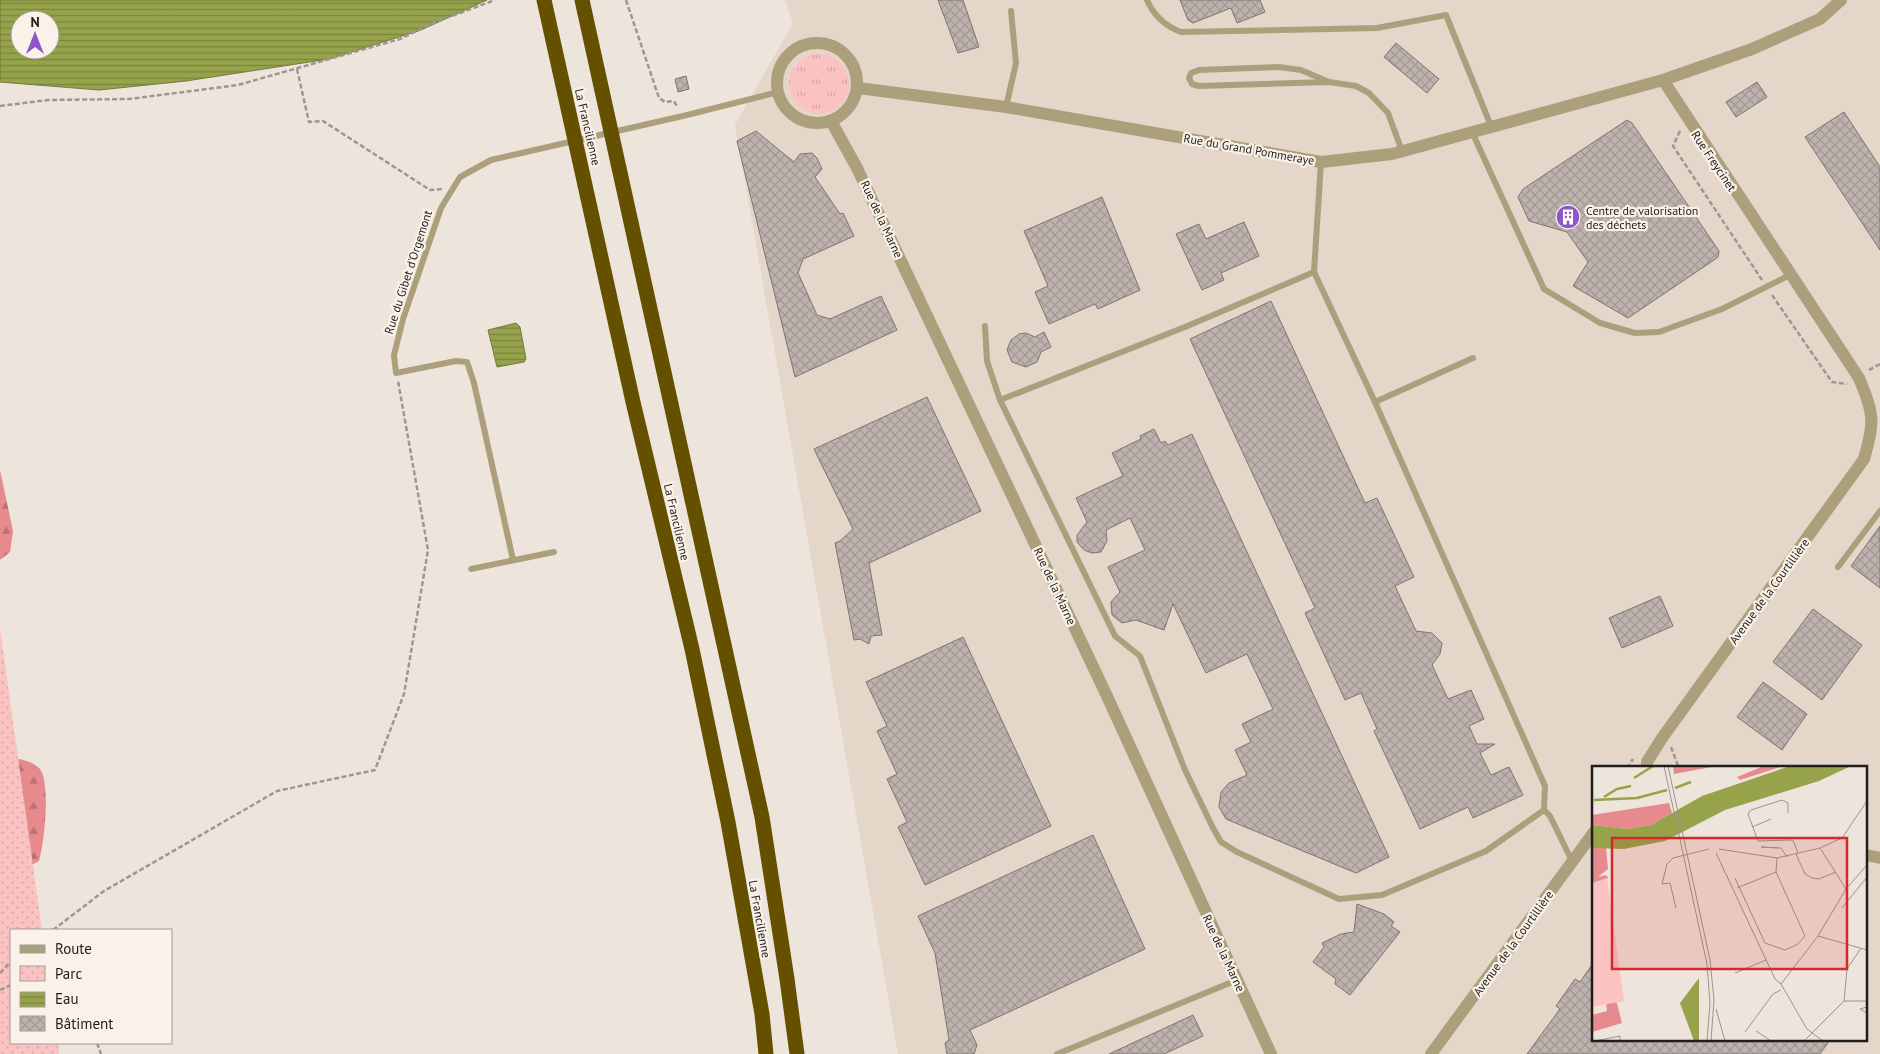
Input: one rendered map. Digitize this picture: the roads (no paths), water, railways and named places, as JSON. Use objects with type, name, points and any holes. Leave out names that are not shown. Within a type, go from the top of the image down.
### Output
[{"type":"highway","name":"La Francilienne","points":[[544,0],[590,209],[692,649],[726,813],[762,1014],[766,1054]]},
{"type":"highway","name":"La Francilienne","points":[[582,0],[762,817],[797,1054]]},
{"type":"street","points":[[1663,80],[1752,49],[1820,19],[1841,0]]},
{"type":"street","points":[[816,43],[829,45],[842,51],[854,68],[858,88],[849,108],[831,121],[817,124],[804,121],[792,114],[782,104],[778,92],[777,78],[782,64],[790,53],[802,46],[816,43]]},
{"type":"street","name":"Rue du Grand Pommeraye","points":[[858,88],[1006,107],[1321,162],[1402,152],[1663,80]]},
{"type":"street","name":"Rue Freycinet","points":[[1663,80],[1790,276],[1854,381],[1876,406]]},
{"type":"street","name":"Rue de la Marne","points":[[831,121],[857,168],[1093,667],[1271,1054]]},
{"type":"street","name":"Avenue de la Courtillière","points":[[1647,766],[1647,762],[1662,738],[1864,459],[1876,406]]},
{"type":"street","name":"Avenue de la Courtillière","points":[[1431,1054],[1592,835]]},
{"type":"lane","points":[[1147,0],[1158,18],[1169,28],[1181,32],[1377,28],[1446,15],[1491,126]]},
{"type":"lane","points":[[1006,107],[1016,63],[1011,11]]},
{"type":"lane","points":[[1330,82],[1301,70],[1279,67],[1199,70],[1191,73],[1189,78],[1192,84],[1199,86],[1330,82],[1356,86],[1370,93],[1388,113],[1402,152]]},
{"type":"lane","name":"Rue du Gibet d'Orgemont","points":[[513,560],[474,383],[467,362],[456,361],[396,373],[394,355],[403,319],[442,208],[453,188],[460,177],[491,160],[778,92]]},
{"type":"lane","points":[[1472,132],[1544,289],[1600,323],[1634,333],[1659,332],[1722,309],[1790,276]]},
{"type":"lane","points":[[1321,162],[1314,272],[1375,402],[1532,751],[1545,786],[1544,810],[1550,816],[1572,861]]},
{"type":"lane","points":[[1000,400],[1185,327],[1314,272]]},
{"type":"lane","points":[[984,326],[987,361],[1000,400],[1115,636],[1140,656],[1185,770],[1221,842],[1237,852],[1339,899],[1382,895],[1486,851],[1544,810]]},
{"type":"lane","points":[[1375,402],[1473,358]]},
{"type":"lane","points":[[1838,567],[1880,510]]},
{"type":"lane","points":[[471,569],[554,552]]},
{"type":"lane","points":[[1057,1054],[1236,980]]},
{"type":"water","points":[[0,0],[487,0],[421,30],[329,59],[186,81],[99,90],[0,82]]},
{"type":"water","points":[[516,323],[520,327],[526,359],[524,362],[497,367],[488,330]]},
{"type":"place","name":"Centre de valorisation des déchets","points":[[1568,217]]}]
